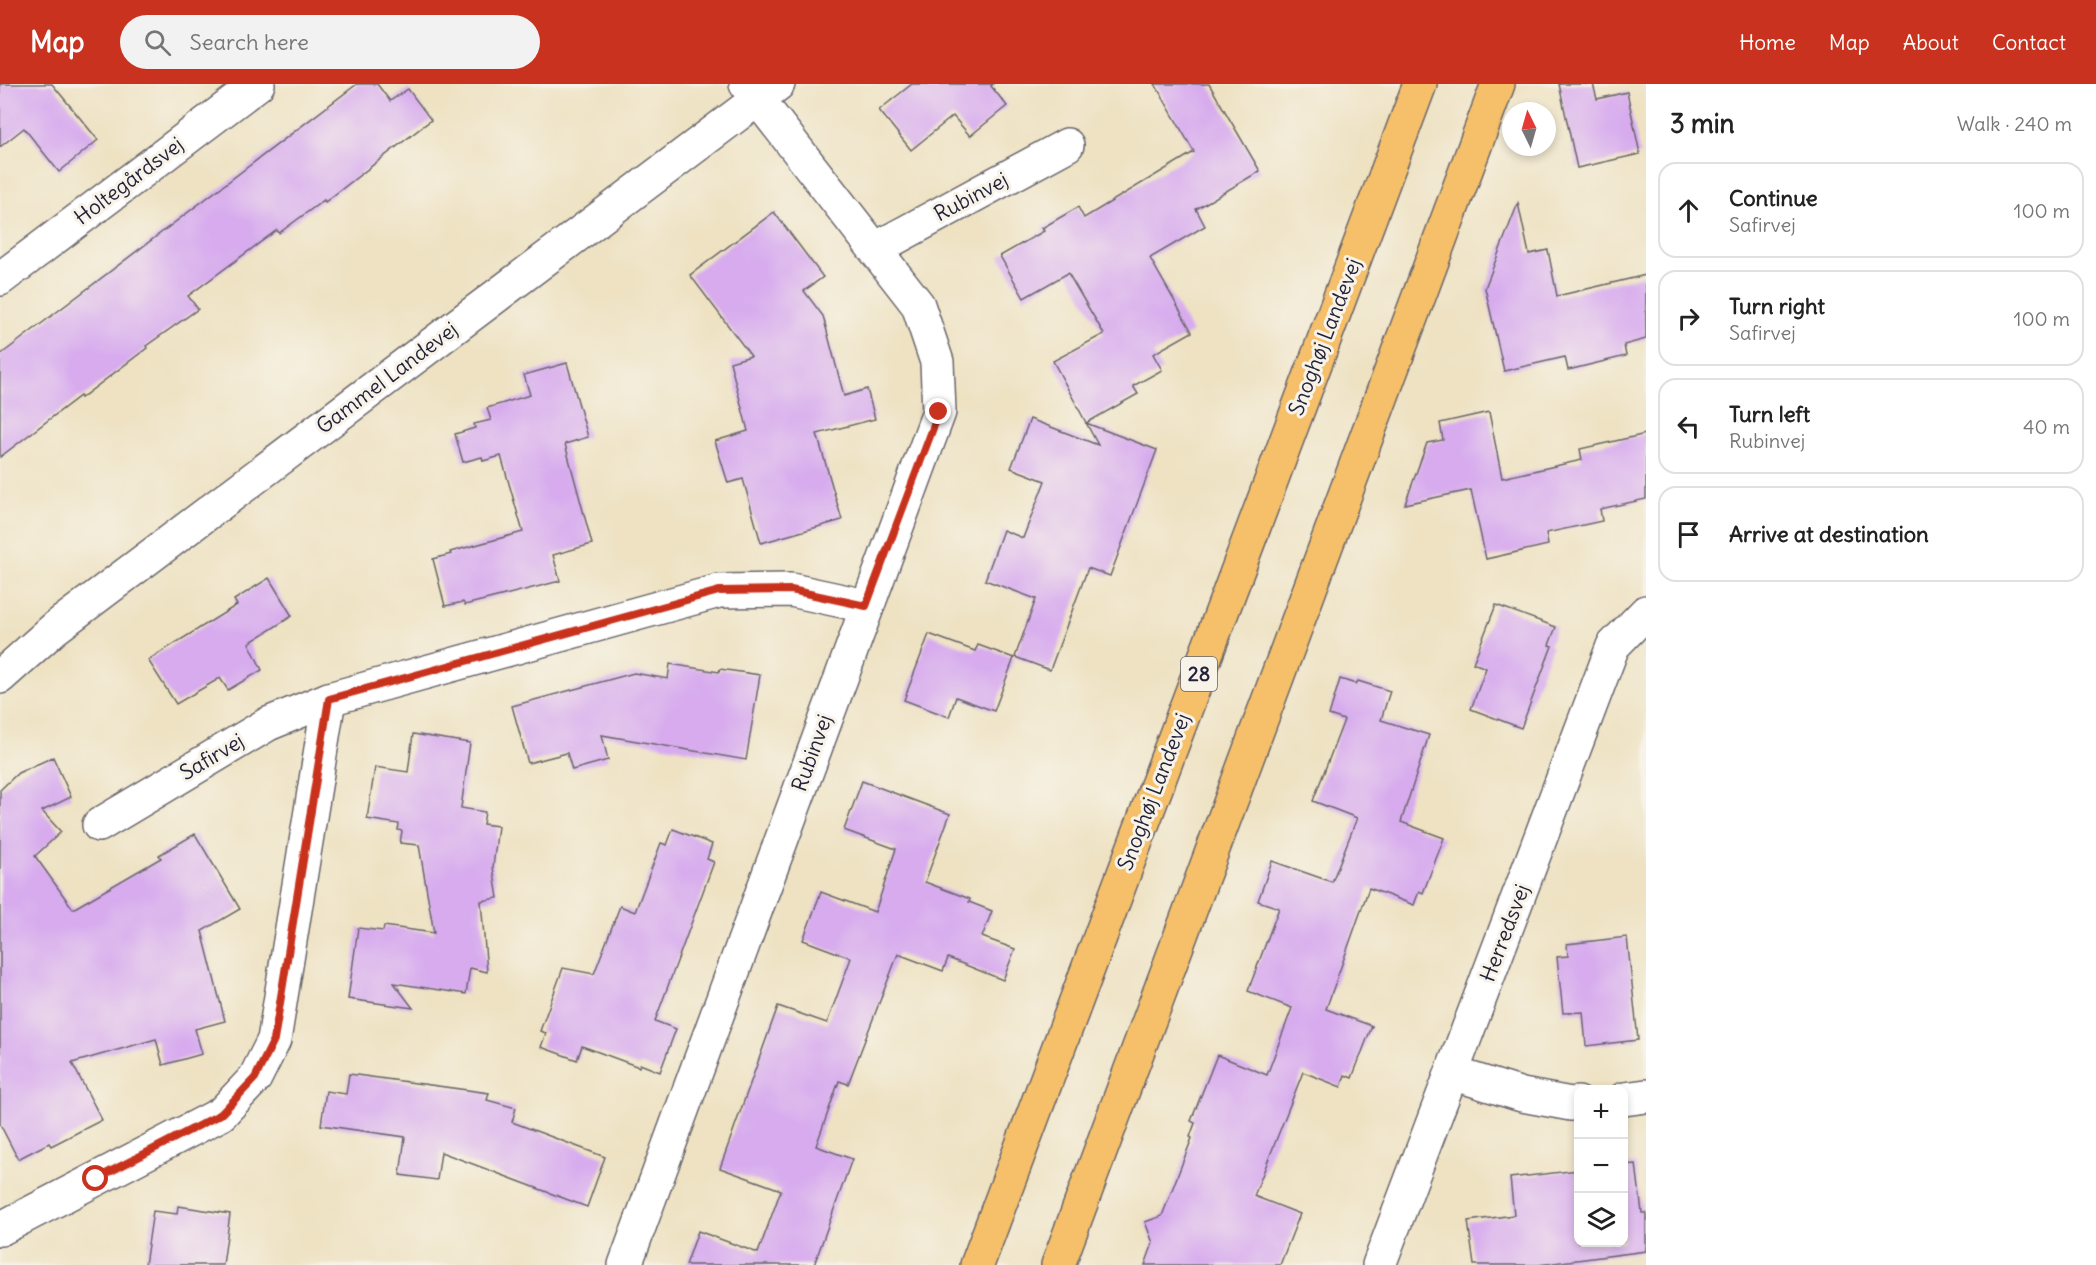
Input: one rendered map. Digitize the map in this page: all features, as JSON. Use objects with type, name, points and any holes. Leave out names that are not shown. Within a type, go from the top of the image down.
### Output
[{"type":"main road","name":"Snoghøj Landevej","points":[[977,1265],[1420,84]]},
{"type":"main road","points":[[1058,1265],[1498,84]]},
{"type":"street","name":"Holtegårdsvej","points":[[3,269],[258,84]]},
{"type":"street","name":"Rubinvej","points":[[625,1265],[939,412],[937,362],[918,305],[760,89]]},
{"type":"street","name":"Gammel Landevej","points":[[0,677],[55,628],[760,89]]},
{"type":"street","name":"Rubinvej","points":[[875,249],[1068,145]]},
{"type":"street","name":"Safirvej","points":[[99,825],[268,724],[329,699],[719,591],[791,590],[866,606]]},
{"type":"street","name":"Herredsvej","points":[[1379,1265],[1613,646],[1646,612]]},
{"type":"street","points":[[0,1228],[221,1114],[255,1078],[274,1040],[329,699]]},
{"type":"street","points":[[1452,1073],[1522,1095],[1574,1104]]},
{"type":"street","points":[[1628,1098],[1646,1096]]},
{"type":"building","points":[[0,84],[52,84],[98,140],[59,172],[24,128],[0,147]]},
{"type":"building","points":[[357,84],[377,84],[390,101],[408,89],[431,120],[325,202],[324,200],[279,233],[277,230],[188,296],[198,309],[0,457],[0,355]]},
{"type":"building","points":[[912,84],[993,84],[991,86],[1007,106],[970,136],[953,116],[911,150],[879,110]]},
{"type":"building","points":[[1155,84],[1209,84],[1260,171],[1196,209],[1205,226],[1150,258],[1192,332],[1153,354],[1162,370],[1133,386],[1138,394],[1086,423],[1053,361],[1104,334],[1068,273],[1024,298],[1000,256],[1044,231],[1042,228],[1078,207],[1084,218],[1194,152]]},
{"type":"building","points":[[1559,84],[1593,84],[1597,99],[1627,92],[1640,154],[1577,168]]},
{"type":"building","points":[[1518,203],[1529,254],[1548,250],[1557,296],[1646,275],[1646,339],[1624,345],[1626,356],[1568,370],[1565,357],[1504,371],[1485,288]]},
{"type":"building","points":[[774,212],[823,277],[804,291],[823,316],[844,396],[867,389],[875,419],[817,434],[842,520],[761,543],[743,479],[728,483],[715,441],[748,431],[730,362],[751,356],[690,275]]},
{"type":"building","points":[[567,363],[588,437],[565,444],[592,544],[553,555],[560,581],[465,605],[463,602],[445,606],[433,559],[451,554],[450,552],[523,532],[501,456],[483,461],[482,457],[463,462],[455,434],[475,428],[474,424],[491,420],[487,408],[530,395],[524,375]]},
{"type":"building","points":[[1489,412],[1502,478],[1582,460],[1580,449],[1646,434],[1646,499],[1600,509],[1602,521],[1546,533],[1548,545],[1486,559],[1471,490],[1405,504],[1427,443],[1443,440],[1440,423]]},
{"type":"building","points":[[1030,419],[1098,445],[1086,423],[1157,450],[1110,576],[1088,568],[1050,670],[1015,657],[1036,599],[985,580],[1003,530],[1023,538],[1045,481],[1011,468]]},
{"type":"building","points":[[269,578],[292,616],[249,643],[262,670],[228,690],[220,678],[176,704],[148,660],[237,605],[234,600]]},
{"type":"building","points":[[1496,605],[1556,627],[1549,645],[1552,646],[1521,728],[1471,709],[1486,668],[1473,663]]},
{"type":"building","points":[[929,634],[975,651],[978,645],[1014,658],[994,711],[956,697],[949,717],[904,700]]},
{"type":"building","points":[[670,664],[719,672],[720,669],[760,675],[746,760],[602,735],[608,760],[572,770],[567,753],[528,763],[512,706],[634,673],[668,679]]},
{"type":"building","points":[[1340,679],[1356,684],[1358,681],[1390,691],[1381,720],[1429,735],[1401,822],[1444,838],[1423,893],[1419,891],[1414,905],[1369,888],[1326,1009],[1372,1026],[1352,1078],[1345,1075],[1341,1087],[1303,1072],[1254,1196],[1300,1214],[1280,1265],[1145,1265],[1153,1243],[1145,1222],[1162,1216],[1192,1138],[1190,1137],[1195,1123],[1191,1121],[1217,1055],[1267,1075],[1292,1008],[1248,991],[1279,908],[1258,901],[1272,861],[1332,882],[1357,818],[1313,801],[1344,720],[1329,715]]},
{"type":"building","points":[[413,734],[470,743],[461,808],[485,812],[483,824],[498,826],[493,867],[498,898],[481,901],[487,972],[470,968],[466,994],[394,983],[413,1008],[348,999],[358,928],[383,931],[384,926],[434,933],[419,845],[400,843],[402,831],[398,830],[399,824],[367,819],[375,767],[408,772]]},
{"type":"building","points":[[53,757],[71,797],[42,811],[61,832],[35,856],[73,909],[161,858],[159,855],[195,834],[240,909],[202,931],[225,1021],[195,1029],[202,1054],[163,1065],[156,1039],[72,1063],[102,1120],[51,1146],[49,1143],[18,1159],[0,1124],[0,790],[18,773]]},
{"type":"building","points":[[862,781],[950,814],[925,882],[970,899],[969,902],[992,911],[982,937],[1015,949],[1003,980],[948,958],[943,971],[898,954],[848,1084],[839,1081],[816,1146],[852,1159],[814,1265],[686,1265],[698,1231],[758,1253],[781,1190],[720,1168],[778,1006],[827,1023],[851,958],[803,940],[821,892],[875,912],[896,849],[844,830]]},
{"type":"building","points":[[673,829],[712,844],[707,859],[714,862],[655,1021],[676,1029],[660,1072],[640,1064],[639,1067],[582,1046],[577,1060],[541,1047],[546,1033],[540,1031],[563,968],[594,974],[620,906],[635,912],[661,843],[667,845]]},
{"type":"building","points":[[1627,937],[1638,1040],[1586,1046],[1583,1012],[1563,1013],[1557,957],[1568,956],[1567,944]]},
{"type":"building","points":[[349,1074],[489,1093],[487,1100],[516,1108],[512,1122],[605,1157],[587,1207],[441,1152],[437,1180],[400,1175],[405,1137],[321,1125],[326,1091],[346,1094]]},
{"type":"building","points":[[1636,1164],[1642,1213],[1646,1213],[1646,1251],[1538,1265],[1474,1265],[1468,1221],[1514,1215],[1510,1178],[1574,1170],[1574,1247],[1628,1247],[1628,1165]]},
{"type":"building","points":[[178,1206],[230,1214],[223,1265],[145,1265],[153,1211],[177,1214]]},
{"type":"route","points":[[96,1179],[221,1114],[255,1078],[274,1040],[329,699],[719,591],[791,590],[866,606],[939,412]]}]
